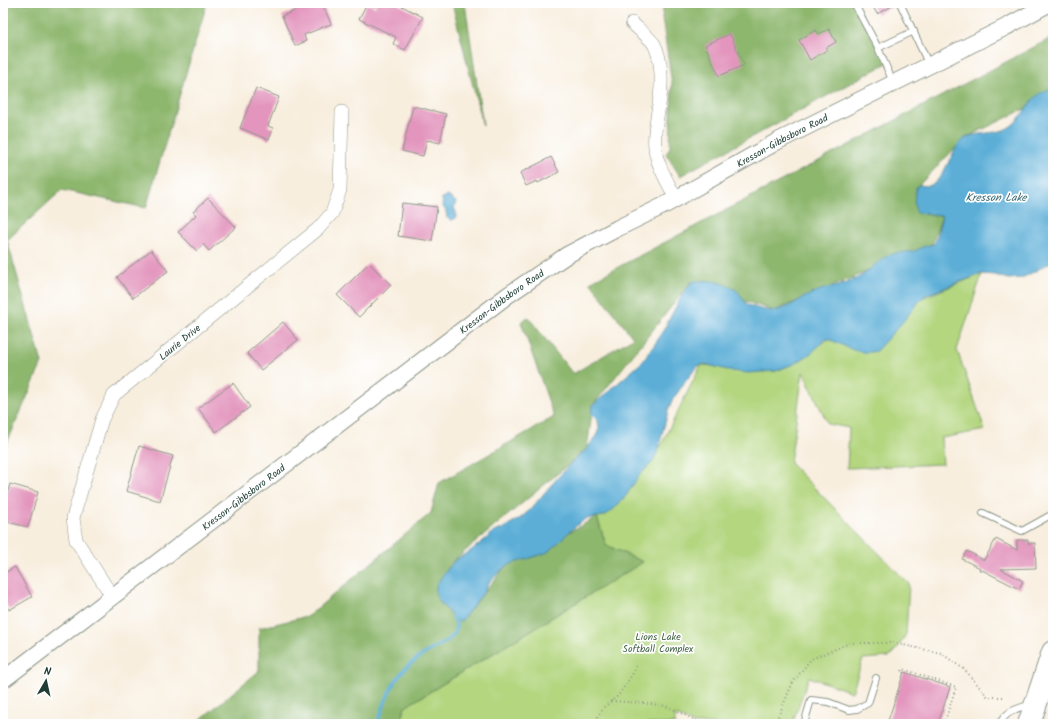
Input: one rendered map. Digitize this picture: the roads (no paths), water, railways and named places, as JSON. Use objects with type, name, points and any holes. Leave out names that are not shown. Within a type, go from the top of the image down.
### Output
[{"type":"highway","points":[[1029,724],[1053,652]]},
{"type":"street","name":"Kresson-Gibbsboro Road","points":[[3,680],[508,295],[567,255],[676,199],[778,142],[1006,27],[1050,3]]},
{"type":"street","points":[[632,23],[653,44],[660,61],[662,82],[660,104],[655,129],[655,148],[659,164],[676,199]]},
{"type":"street","name":"Laurie Drive","points":[[112,596],[76,540],[73,518],[102,419],[114,395],[318,229],[332,213],[340,190],[342,112]]},
{"type":"lane","points":[[854,3],[878,48],[893,83]]},
{"type":"lane","points":[[900,3],[929,65]]},
{"type":"lane","points":[[878,48],[914,31]]},
{"type":"lane","points":[[983,513],[1022,531],[1053,515]]},
{"type":"lane","points":[[804,724],[812,700],[828,702],[849,710],[857,709],[868,703],[876,678]]},
{"type":"lane","points":[[999,724],[1011,711],[1036,702]]},
{"type":"water","name":"Kresson Lake","points":[[1047,90],[1053,90],[1053,261],[1021,278],[1008,279],[995,275],[981,274],[926,295],[876,351],[857,351],[826,339],[810,354],[796,363],[776,371],[748,373],[731,371],[705,364],[698,366],[673,399],[669,408],[657,453],[652,463],[638,477],[626,496],[612,511],[604,516],[585,519],[546,553],[505,567],[490,581],[484,592],[461,621],[457,621],[442,605],[436,596],[436,586],[455,560],[469,552],[492,533],[518,520],[530,510],[574,460],[587,449],[597,434],[599,428],[598,421],[591,414],[593,405],[641,363],[657,341],[682,295],[692,282],[703,280],[726,285],[738,291],[745,302],[749,305],[760,309],[773,311],[789,306],[810,294],[851,281],[861,276],[882,259],[890,255],[914,251],[924,246],[934,244],[942,216],[917,213],[914,200],[917,186],[930,186],[934,183],[943,172],[956,148],[966,138],[977,134],[1006,129],[1017,120],[1035,98]]},
{"type":"water","points":[[448,196],[456,202],[454,208],[456,217],[452,220],[447,218],[446,211],[442,205],[442,198]]},
{"type":"waterway","points":[[376,724],[390,690],[404,670],[421,656],[446,642],[454,634],[456,623],[453,616]]},
{"type":"park label","name":"Lions Lake Softball Complex","points":[[658,642]]}]
